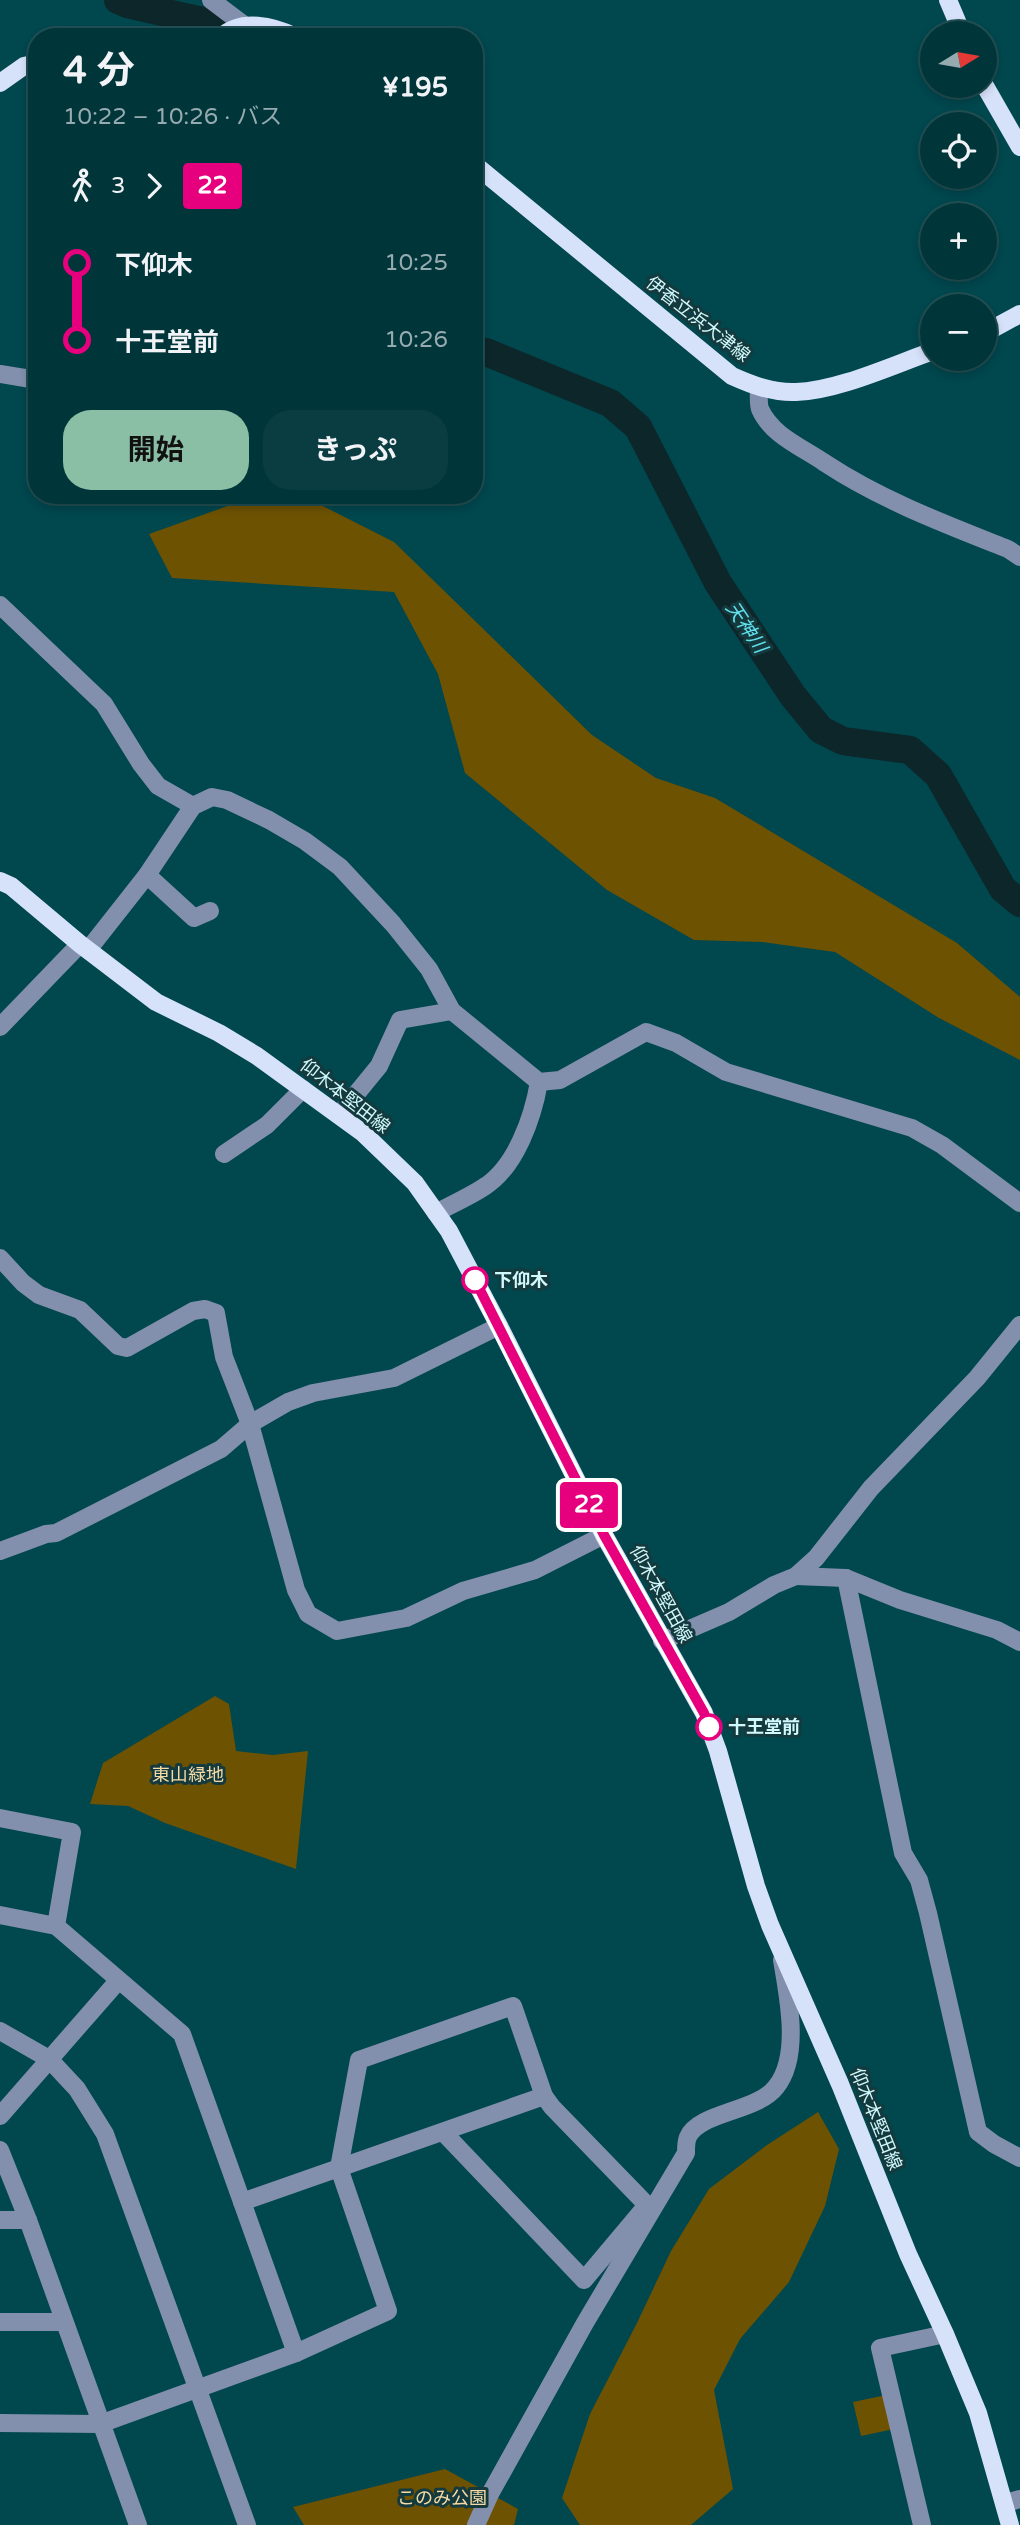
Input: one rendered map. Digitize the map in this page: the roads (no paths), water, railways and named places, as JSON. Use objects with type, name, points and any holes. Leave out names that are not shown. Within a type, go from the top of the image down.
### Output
[{"type":"main road","points":[[948,0],[957,21]]},
{"type":"main road","points":[[0,83],[28,65]]},
{"type":"main road","points":[[992,98],[1020,147]]},
{"type":"main road","name":"伊香立浜大津線","points":[[483,171],[732,376],[759,388],[795,392],[828,388],[920,356]]},
{"type":"main road","points":[[997,326],[1020,314]]},
{"type":"main road","name":"仰木本堅田線","points":[[0,881],[10,886],[156,1002],[219,1033],[257,1056],[363,1133],[415,1183],[449,1231],[604,1535],[704,1713],[718,1751],[756,1886],[779,1947],[840,2084],[908,2254],[945,2334],[1013,2501],[1010,2525]]},
{"type":"street","points":[[211,0],[231,28]]},
{"type":"street","points":[[0,374],[28,379]]},
{"type":"street","points":[[759,388],[759,407],[782,436],[793,444],[904,506],[1008,549],[1020,557]]},
{"type":"street","points":[[0,605],[104,704],[158,786],[193,806]]},
{"type":"street","points":[[0,1027],[84,947],[147,874],[193,806],[212,797],[227,800],[305,841],[340,867],[393,924],[429,969],[452,1011],[539,1083],[560,1080],[646,1032],[676,1043],[726,1072],[912,1128],[942,1145],[1020,1203]]},
{"type":"street","points":[[147,874],[194,918],[210,911]]},
{"type":"street","points":[[339,1115],[379,1066],[400,1020],[452,1011]]},
{"type":"street","points":[[436,1213],[487,1185],[514,1155],[534,1112],[539,1083]]},
{"type":"street","points":[[224,1154],[267,1125],[303,1089]]},
{"type":"street","points":[[0,1258],[23,1283],[39,1295],[80,1310],[118,1346],[127,1348],[193,1311],[205,1309],[216,1313],[224,1357],[250,1424],[296,1590],[308,1614],[337,1631],[406,1618],[463,1591],[535,1570],[604,1535]]},
{"type":"street","points":[[662,1641],[729,1612],[774,1585],[796,1576],[816,1558],[871,1488],[977,1378],[1020,1325]]},
{"type":"street","points":[[0,1551],[46,1534],[56,1533],[157,1483],[221,1449],[250,1424],[288,1402],[313,1393],[394,1378],[499,1326]]},
{"type":"street","points":[[796,1576],[846,1578],[900,1600],[997,1630],[1020,1642]]},
{"type":"street","points":[[846,1578],[903,1853],[919,1880],[925,1902],[978,2132],[1020,2158]]},
{"type":"street","points":[[0,1818],[72,1832],[56,1926]]},
{"type":"street","points":[[0,1915],[56,1926],[182,2034],[296,2353]]},
{"type":"street","points":[[475,2525],[585,2323],[685,2153],[688,2136],[702,2122],[731,2113],[766,2097],[777,2086],[783,2074],[790,2033],[790,2010],[779,1947]]},
{"type":"street","points":[[0,2116],[118,1981]]},
{"type":"street","points":[[0,2423],[100,2424],[296,2353],[388,2311],[339,2168],[359,2060],[513,2006],[544,2096],[648,2205],[584,2280],[444,2133]]},
{"type":"street","points":[[0,2031],[49,2059],[77,2089],[105,2134],[247,2525]]},
{"type":"street","points":[[242,2202],[544,2096]]},
{"type":"street","points":[[0,2150],[28,2220],[138,2525]]},
{"type":"street","points":[[0,2220],[28,2220]]},
{"type":"street","points":[[0,2322],[63,2322]]},
{"type":"street","points":[[922,2525],[880,2348],[945,2334]]},
{"type":"waterway","name":"天神川","points":[[118,0],[207,22],[214,28]]},
{"type":"waterway","name":"天神川","points":[[483,352],[610,403],[638,427],[718,583],[793,696],[821,730],[843,741],[910,750],[938,775],[1003,889],[1020,903]]},
{"type":"place","name":"下仰木","points":[[475,1280]]},
{"type":"place","name":"十王堂前","points":[[709,1727]]},
{"type":"park label","name":"東山緑地","points":[[188,1775]]},
{"type":"park label","name":"このみ公園","points":[[442,2498]]}]
